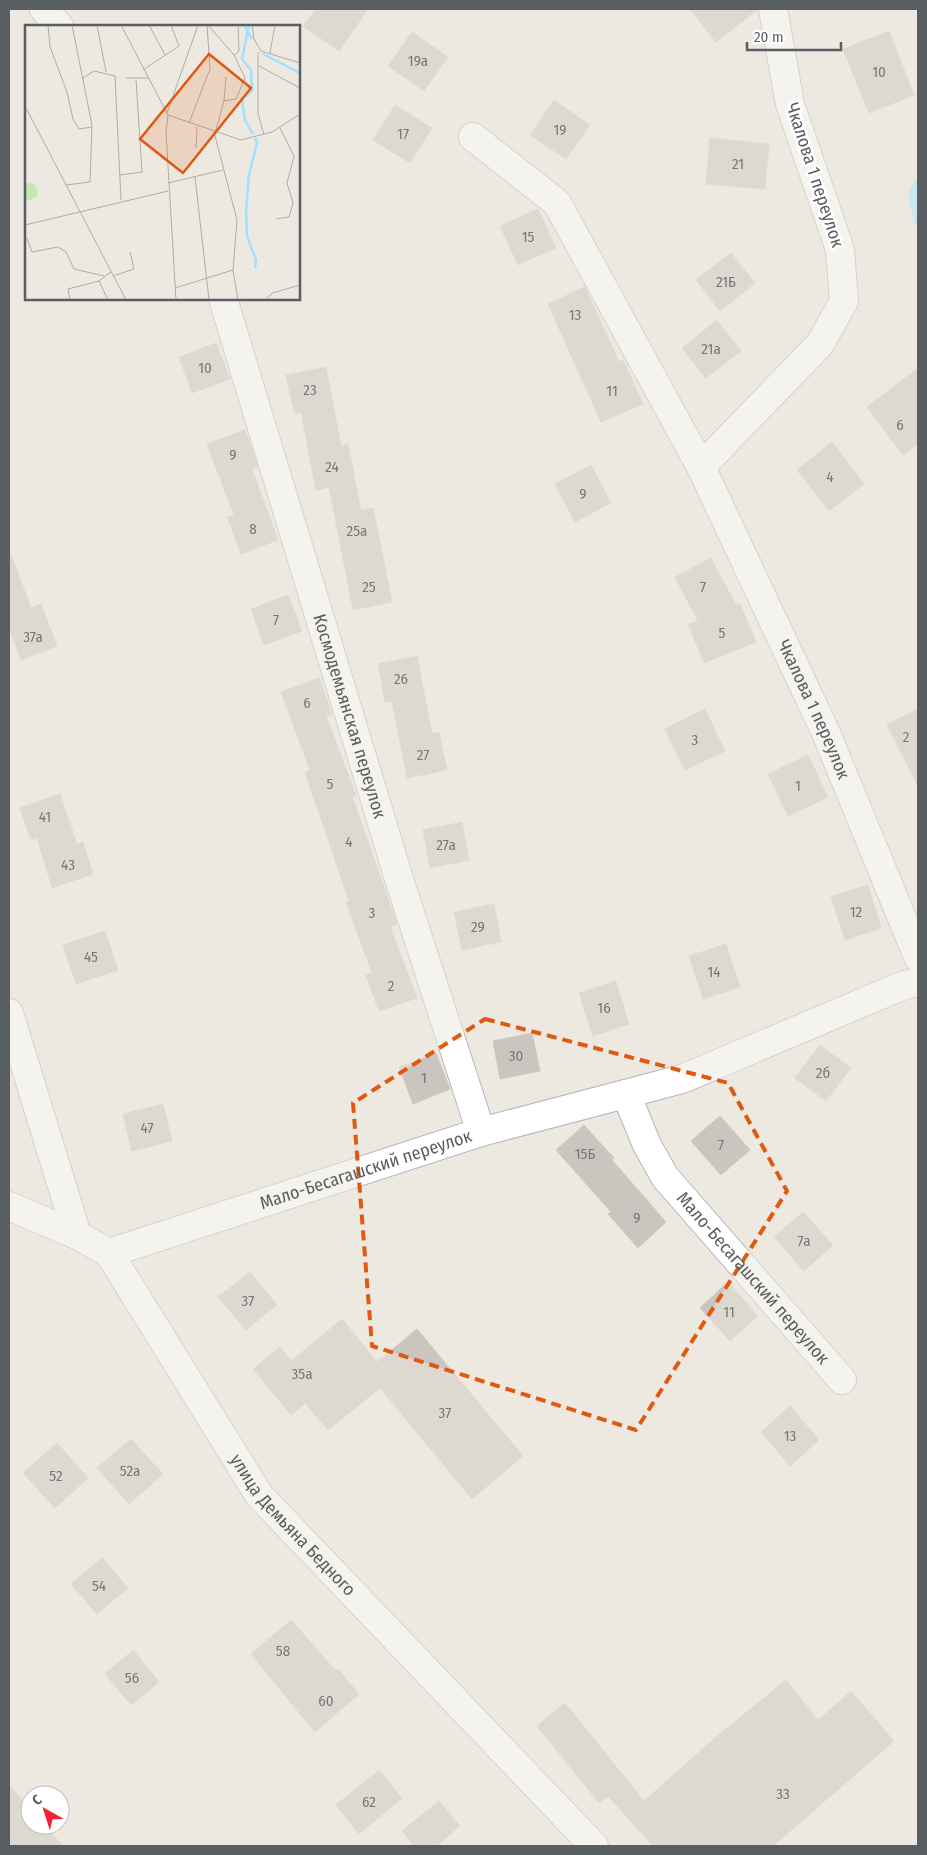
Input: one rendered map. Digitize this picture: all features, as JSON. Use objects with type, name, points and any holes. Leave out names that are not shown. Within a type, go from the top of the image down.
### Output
[{"type":"street","points":[[44,9],[58,25]]},
{"type":"street","name":"Чкалова 1 переулок","points":[[700,467],[820,344],[844,301],[840,250],[790,104],[773,9]]},
{"type":"street","name":"Чкалова 1 переулок","points":[[473,137],[557,204],[700,467],[826,733],[918,957]]},
{"type":"street","name":"Космодемьянская переулок","points":[[223,300],[400,882],[481,1132]]},
{"type":"street","name":"Мало-Бесагашский переулок","points":[[109,1253],[481,1132],[682,1079],[914,989]]},
{"type":"street","points":[[9,1013],[77,1235]]},
{"type":"street","name":"Мало-Бесагашский переулок","points":[[626,1094],[647,1145],[665,1177],[842,1380]]},
{"type":"street","name":"улица Демьяна Бедного","points":[[9,1206],[77,1235],[109,1253],[259,1495],[594,1846]]},
{"type":"highlighted area","points":[[485,1019],[728,1083],[787,1191],[636,1430],[372,1346],[353,1103]]},
{"type":"building","points":[[316,9],[368,9],[339,51],[303,26]]},
{"type":"building","points":[[690,9],[758,9],[716,42]]},
{"type":"building","points":[[889,31],[914,95],[869,113],[843,49]]},
{"type":"building","points":[[412,32],[448,57],[424,91],[388,66]]},
{"type":"building","points":[[554,100],[590,125],[566,159],[530,135]]},
{"type":"building","points":[[395,105],[432,128],[410,163],[373,140]]},
{"type":"building","points":[[710,138],[769,144],[765,189],[706,184]]},
{"type":"building","points":[[538,209],[556,248],[518,265],[500,226]]},
{"type":"building","points":[[731,253],[755,283],[720,311],[696,280]]},
{"type":"building","points":[[585,287],[619,362],[623,360],[643,404],[601,422],[548,304]]},
{"type":"building","points":[[717,320],[741,351],[706,378],[682,348]]},
{"type":"building","points":[[216,343],[230,379],[192,393],[179,357]]},
{"type":"building","points":[[326,367],[341,446],[348,444],[361,510],[373,508],[392,602],[353,610],[329,487],[316,490],[301,412],[294,413],[286,375]]},
{"type":"building","points":[[918,368],[918,444],[903,455],[867,407]]},
{"type":"building","points":[[245,430],[258,467],[252,469],[278,540],[241,554],[227,517],[234,515],[207,444]]},
{"type":"building","points":[[832,442],[864,484],[829,511],[797,470]]},
{"type":"building","points":[[591,465],[611,503],[575,522],[555,484]]},
{"type":"building","points":[[11,554],[31,608],[41,604],[57,646],[21,660],[9,628],[9,555]]},
{"type":"building","points":[[711,558],[736,605],[740,604],[756,642],[704,663],[688,624],[698,621],[675,577]]},
{"type":"building","points":[[288,595],[302,631],[264,645],[251,609]]},
{"type":"building","points":[[417,656],[432,734],[439,732],[447,770],[407,778],[392,701],[385,702],[378,664]]},
{"type":"building","points":[[319,678],[332,714],[326,716],[356,795],[352,796],[397,924],[390,927],[417,998],[379,1011],[366,975],[372,973],[346,902],[349,901],[305,772],[310,770],[281,692]]},
{"type":"building","points":[[705,709],[725,751],[685,770],[665,729]]},
{"type":"building","points":[[918,709],[918,786],[887,725]]},
{"type":"building","points":[[808,755],[828,797],[788,816],[768,774]]},
{"type":"building","points":[[60,794],[77,844],[83,842],[93,874],[52,888],[37,838],[31,840],[20,808]]},
{"type":"building","points":[[462,822],[469,860],[430,868],[423,830]]},
{"type":"building","points":[[868,885],[881,928],[845,940],[831,896]]},
{"type":"building","points":[[494,904],[501,942],[462,950],[454,912]]},
{"type":"building","points":[[105,931],[118,970],[76,984],[63,945]]},
{"type":"building","points":[[726,944],[740,987],[703,999],[689,956]]},
{"type":"building","points":[[616,981],[629,1024],[593,1036],[579,993]]},
{"type":"building","points":[[532,1033],[540,1071],[500,1079],[493,1041]]},
{"type":"building","points":[[820,1045],[851,1068],[826,1101],[795,1078]]},
{"type":"building","points":[[436,1053],[450,1089],[413,1104],[399,1067]]},
{"type":"building","points":[[163,1104],[172,1141],[132,1151],[123,1114]]},
{"type":"building","points":[[720,1116],[750,1150],[721,1175],[691,1141]]},
{"type":"building","points":[[584,1125],[614,1158],[612,1160],[666,1222],[638,1248],[608,1214],[611,1212],[556,1150]]},
{"type":"building","points":[[803,1212],[833,1245],[804,1271],[774,1237]]},
{"type":"building","points":[[250,1272],[277,1305],[246,1330],[218,1297]]},
{"type":"building","points":[[728,1282],[758,1316],[730,1341],[700,1308]]},
{"type":"building","points":[[342,1319],[377,1362],[417,1329],[523,1456],[472,1499],[380,1388],[328,1430],[305,1403],[291,1415],[253,1369],[280,1347],[291,1361]]},
{"type":"building","points":[[790,1406],[819,1440],[790,1466],[761,1432]]},
{"type":"building","points":[[131,1439],[163,1474],[129,1504],[97,1468]]},
{"type":"building","points":[[57,1443],[88,1478],[55,1508],[23,1473]]},
{"type":"building","points":[[102,1558],[128,1588],[97,1614],[71,1584]]},
{"type":"building","points":[[291,1620],[359,1694],[315,1732],[251,1654]]},
{"type":"building","points":[[133,1650],[159,1682],[131,1705],[105,1674]]},
{"type":"building","points":[[786,1680],[818,1720],[851,1691],[894,1741],[773,1846],[653,1846],[608,1796],[599,1803],[537,1726],[565,1703],[644,1801],[716,1737]]},
{"type":"building","points":[[379,1770],[402,1798],[359,1834],[336,1805]]},
{"type":"building","points":[[9,1785],[20,1798],[20,1835],[53,1835],[63,1846],[9,1846]]},
{"type":"building","points":[[439,1801],[460,1826],[436,1846],[414,1846],[402,1831]]},
{"type":"waterway","points":[[918,184],[913,194],[918,220]]}]
